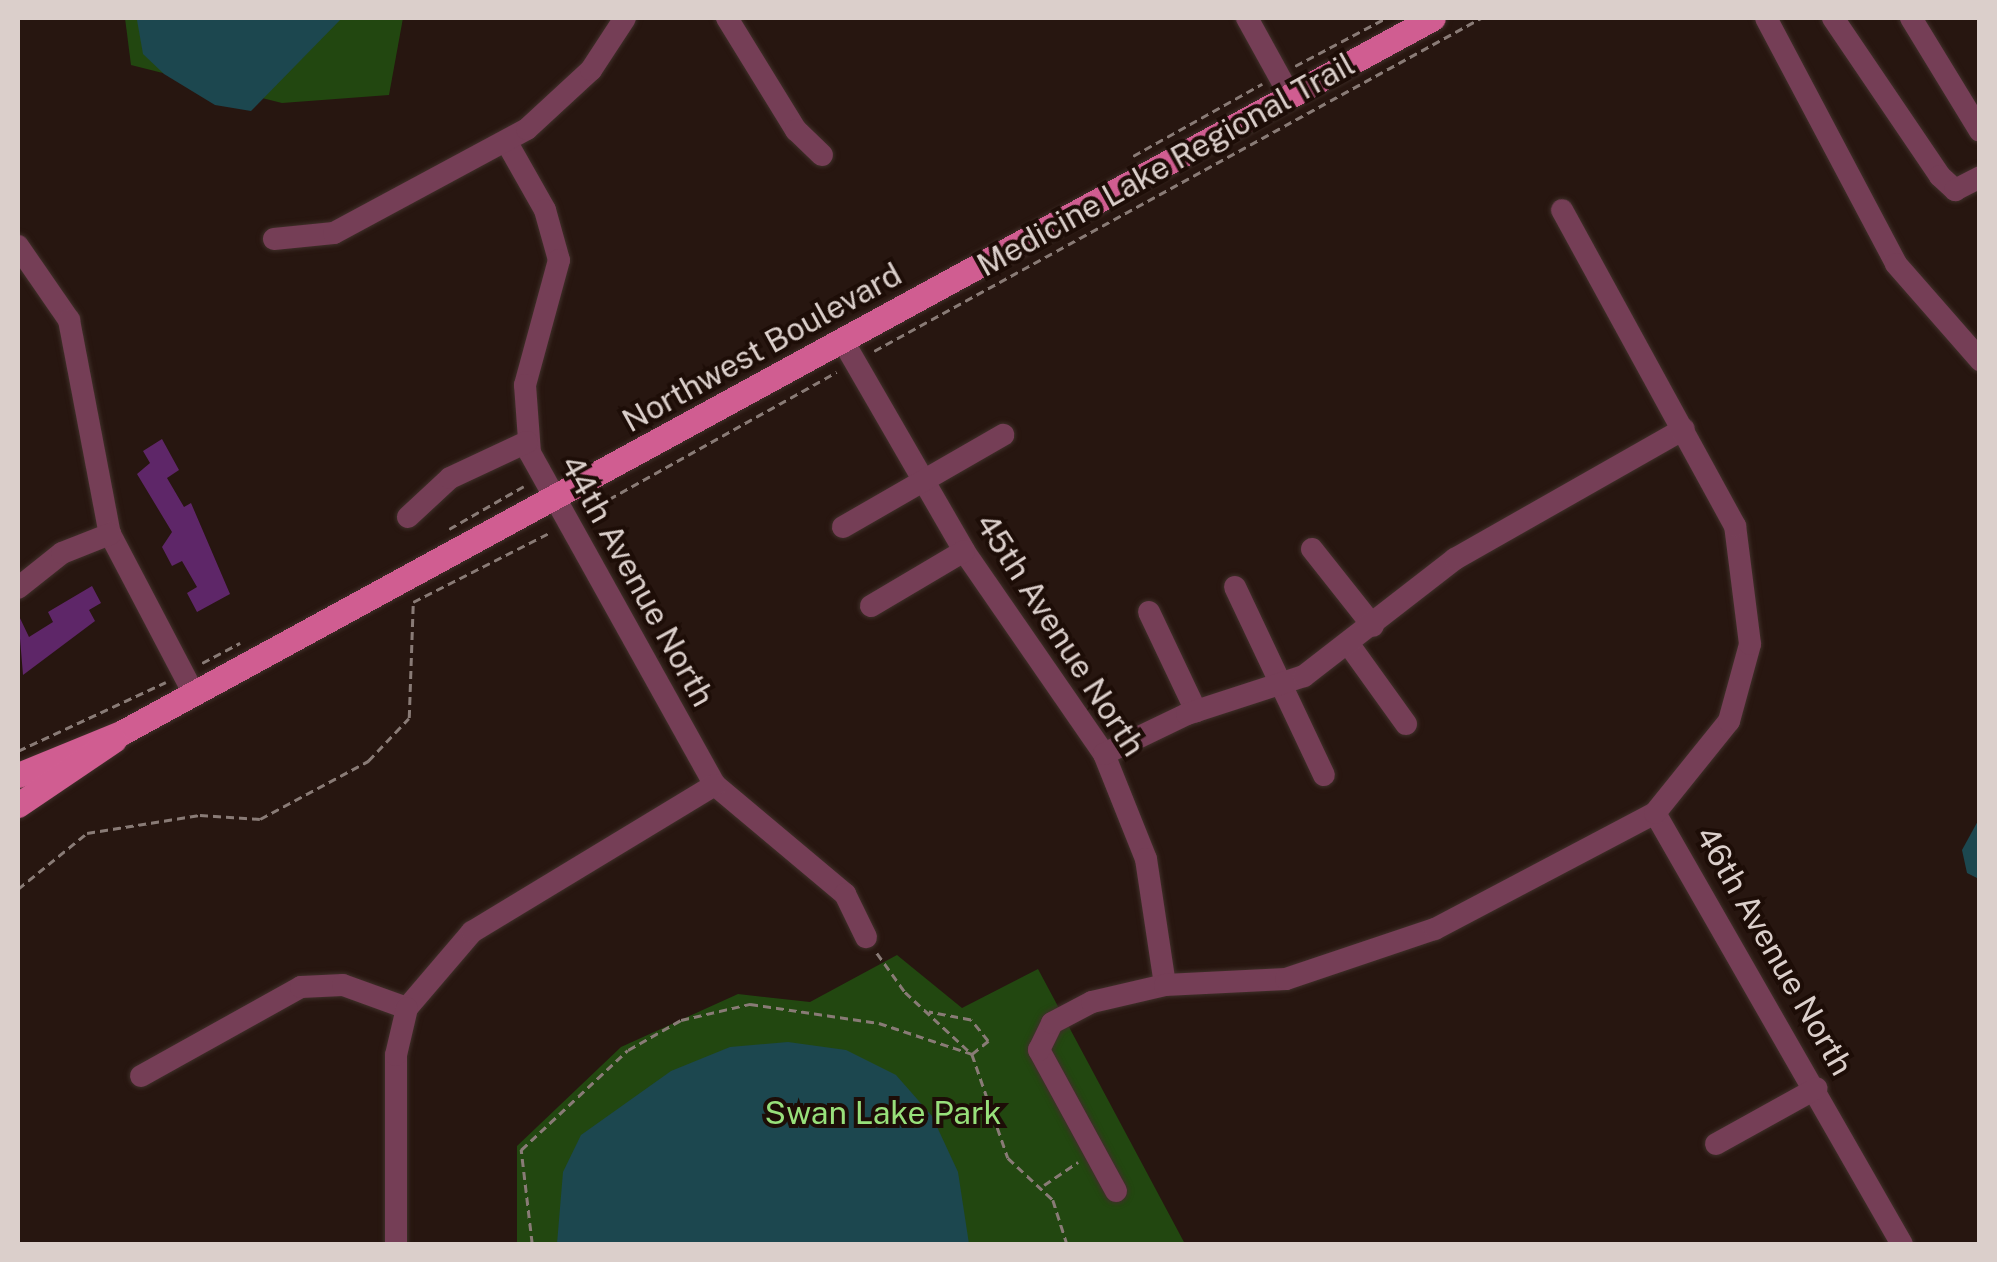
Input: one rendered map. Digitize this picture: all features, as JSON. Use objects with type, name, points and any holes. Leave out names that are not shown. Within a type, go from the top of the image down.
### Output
[{"type":"main road","name":"Northwest Boulevard","points":[[18,805],[122,734],[1433,18]]},
{"type":"main road","name":"Northwest Boulevard","points":[[18,775],[122,734]]},
{"type":"street","points":[[274,239],[334,233],[506,141],[567,97],[625,18]]},
{"type":"street","points":[[726,18],[796,130],[822,155]]},
{"type":"street","points":[[1248,18],[1290,96]]},
{"type":"street","points":[[1766,18],[1918,296],[1980,360]]},
{"type":"street","points":[[1833,18],[1940,176],[1955,190],[1980,177]]},
{"type":"street","points":[[1910,18],[1980,131]]},
{"type":"street","name":"44th Avenue North","points":[[506,141],[559,260],[525,385],[528,442],[553,500],[715,786],[845,894],[866,937]]},
{"type":"street","name":"46th Avenue North","points":[[1562,210],[1736,526],[1750,644],[1729,721],[1655,813],[1817,1088],[1902,1244]]},
{"type":"street","points":[[18,246],[49,284],[82,359],[110,534],[194,694]]},
{"type":"street","name":"45th Avenue North","points":[[844,341],[964,551],[1104,754],[1146,859],[1165,985]]},
{"type":"street","points":[[1104,754],[1196,712],[1285,684],[1350,646],[1455,559],[1684,429]]},
{"type":"street","points":[[843,527],[1004,435]]},
{"type":"street","points":[[408,517],[450,478],[528,442]]},
{"type":"street","points":[[18,588],[62,553],[110,534]]},
{"type":"street","points":[[1312,549],[1373,626]]},
{"type":"street","points":[[872,606],[964,551]]},
{"type":"street","points":[[1236,587],[1285,684],[1324,775]]},
{"type":"street","points":[[1148,612],[1196,712]]},
{"type":"street","points":[[1350,646],[1406,724]]},
{"type":"street","points":[[396,1244],[396,1055],[407,1008],[472,932],[715,786]]},
{"type":"street","points":[[1116,1191],[1039,1050],[1052,1024],[1071,1011],[1165,985],[1286,979],[1385,950],[1655,813]]},
{"type":"street","points":[[141,1076],[301,987],[343,985],[407,1008]]},
{"type":"street","points":[[1716,1144],[1817,1088]]},
{"type":"path","points":[[1293,67],[1386,18]]},
{"type":"path","name":"Medicine Lake Regional Trail","points":[[873,352],[1481,18]]},
{"type":"path","points":[[579,521],[593,505],[837,372]]},
{"type":"path","points":[[18,888],[87,833],[200,815],[260,819],[368,761],[408,718],[413,602],[550,532]]},
{"type":"path","points":[[18,751],[166,682]]},
{"type":"path","points":[[866,937],[929,1012],[972,1054],[1008,1158],[1053,1200],[1067,1244]]},
{"type":"path","points":[[532,1244],[521,1150],[628,1050],[681,1020],[721,1006],[806,1007],[972,1054]]},
{"type":"path","points":[[929,1012],[985,1030],[988,1041],[972,1054]]},
{"type":"green space","points":[[125,18],[403,18],[389,95],[282,103],[131,65]]},
{"type":"green space","name":"Swan Lake Park","points":[[897,955],[962,1008],[1038,969],[1185,1244],[517,1244],[517,1146],[621,1047],[738,994],[810,1002]]},
{"type":"water","points":[[342,18],[251,111],[215,105],[164,74],[143,54],[137,20]]},
{"type":"water","points":[[1979,819],[1979,879],[1967,873],[1962,850]]},
{"type":"water","points":[[788,1042],[846,1050],[896,1075],[932,1116],[958,1172],[969,1244],[557,1244],[563,1172],[581,1135],[671,1071],[730,1047]]},
{"type":"building","points":[[162,439],[179,470],[167,478],[184,507],[191,503],[230,594],[197,612],[187,593],[197,587],[182,561],[172,566],[162,547],[172,532],[137,474],[150,463],[143,451]]},
{"type":"building","points":[[92,586],[101,603],[89,610],[95,621],[23,675],[18,614],[29,637],[53,622],[48,612]]}]
